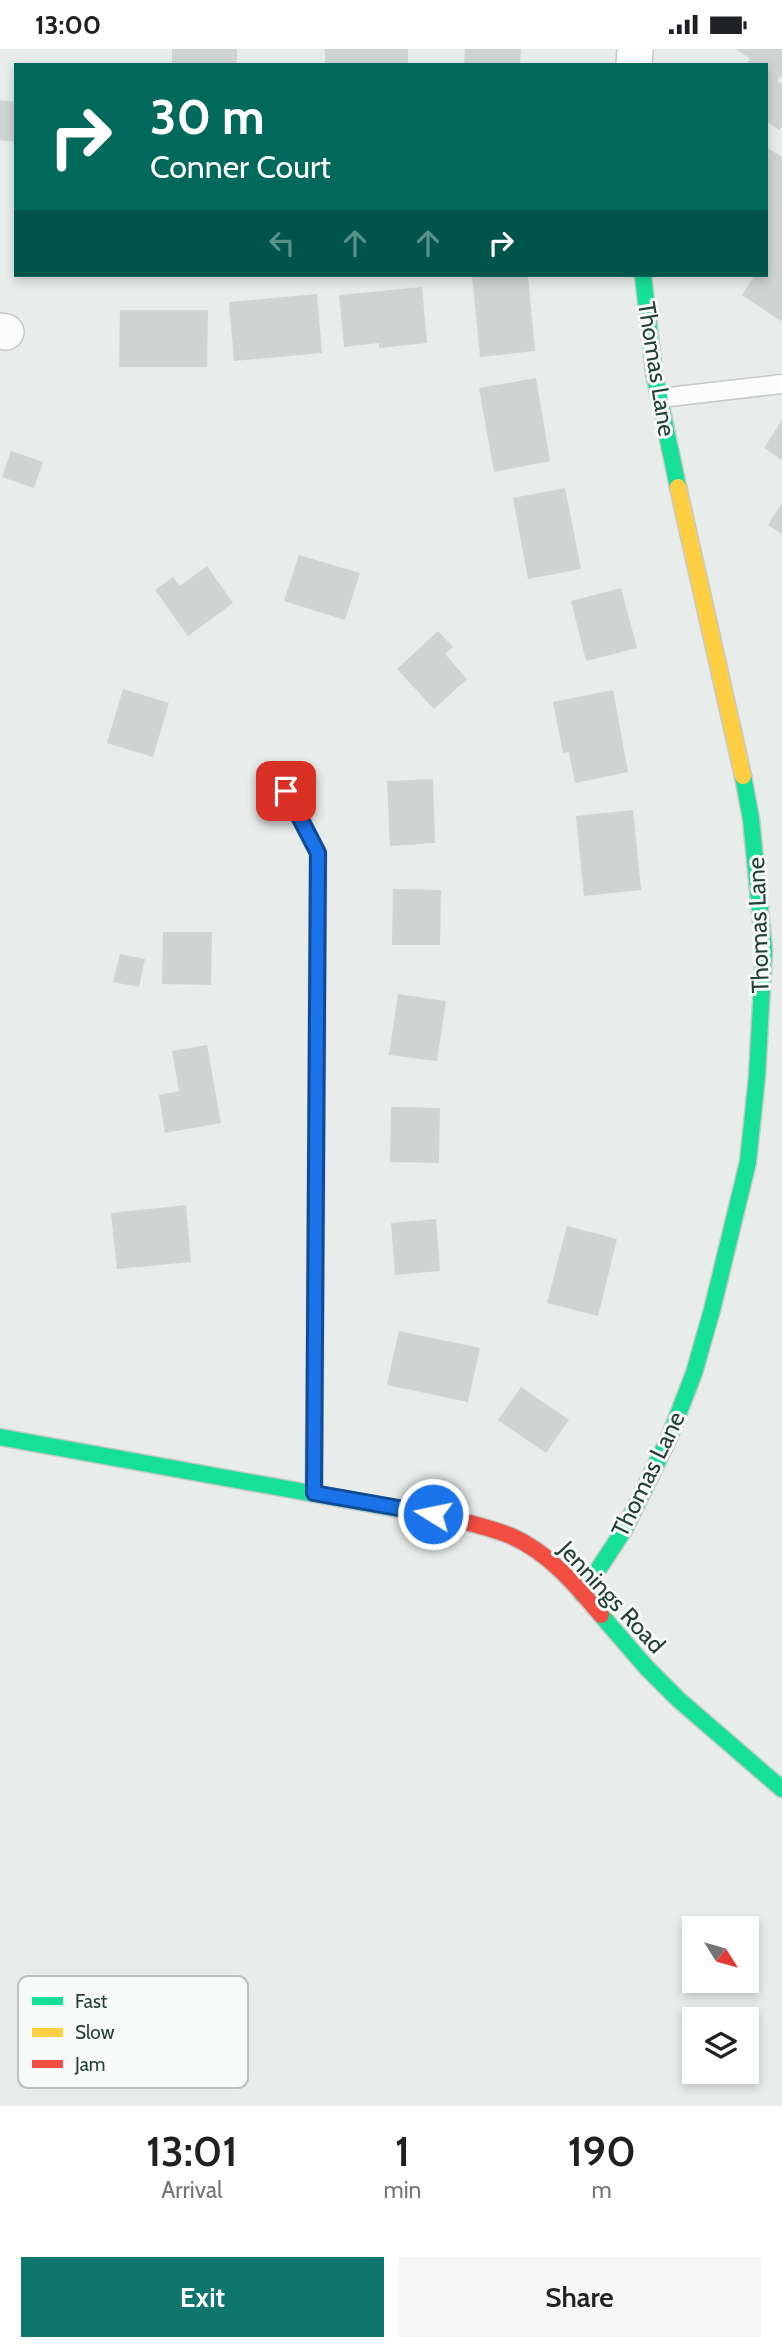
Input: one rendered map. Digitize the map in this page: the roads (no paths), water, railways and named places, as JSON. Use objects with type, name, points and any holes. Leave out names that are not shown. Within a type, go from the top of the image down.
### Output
[{"type":"street","name":"Thomas Lane","points":[[583,1594],[624,1530],[668,1438],[694,1373],[748,1162],[757,1076],[763,974],[764,950],[755,846],[737,740],[671,457],[643,277]]},
{"type":"street","points":[[275,770],[318,853],[314,1493]]},
{"type":"street","name":"Jennings Road","points":[[0,1437],[453,1518],[508,1535],[547,1559],[583,1594],[688,1710],[782,1790]]},
{"type":"lane","points":[[660,398],[782,384]]},
{"type":"lane","points":[[763,974],[782,968]]}]
